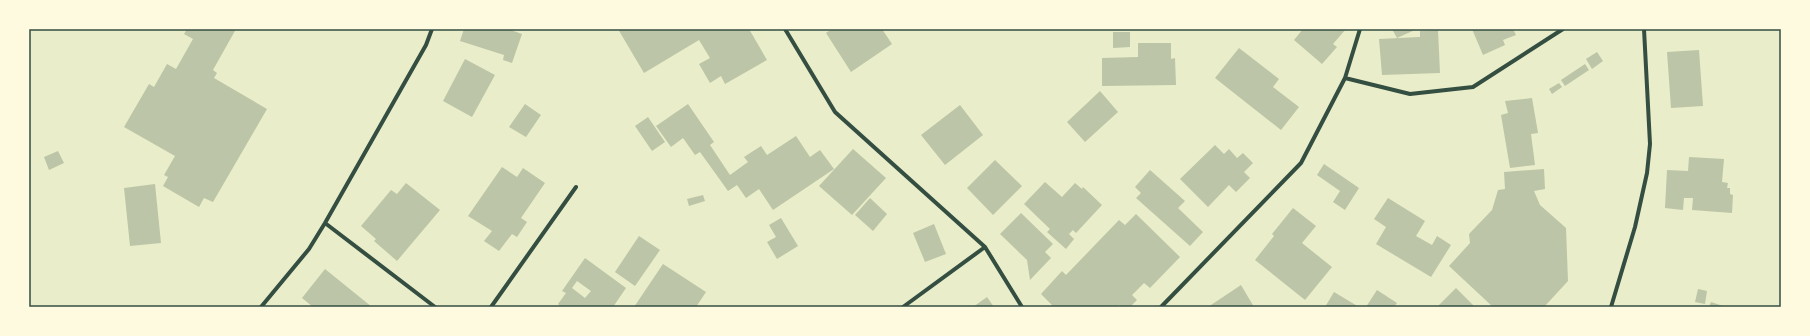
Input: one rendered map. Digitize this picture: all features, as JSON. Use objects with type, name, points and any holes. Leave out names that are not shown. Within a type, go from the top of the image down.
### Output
[{"type":"street","points":[[261,307],[309,250],[426,45],[432,29]]},
{"type":"street","points":[[785,29],[835,112],[985,247],[1022,307]]},
{"type":"street","points":[[1161,307],[1302,163],[1345,78],[1360,29]]},
{"type":"street","points":[[1345,78],[1410,94],[1473,87],[1563,29]]},
{"type":"street","points":[[1611,307],[1636,227],[1647,172],[1650,144],[1644,29]]},
{"type":"street","points":[[491,307],[576,187]]},
{"type":"street","points":[[325,223],[435,307]]},
{"type":"street","points":[[902,307],[985,247]]},
{"type":"building","points":[[187,29],[236,29],[213,70],[217,73],[214,78],[267,109],[213,202],[204,198],[199,207],[163,186],[168,177],[164,175],[175,156],[124,127],[149,84],[154,87],[167,64],[176,69],[193,39],[184,34]]},
{"type":"building","points":[[464,29],[508,29],[522,34],[512,63],[503,60],[504,55],[460,41]]},
{"type":"building","points":[[618,29],[749,29],[767,60],[725,84],[721,76],[710,83],[699,64],[710,58],[699,40],[644,73]]},
{"type":"building","points":[[832,29],[882,29],[892,44],[851,72],[826,33]]},
{"type":"building","points":[[1303,29],[1346,29],[1333,44],[1337,47],[1322,64],[1294,40]]},
{"type":"building","points":[[1392,29],[1417,29],[1397,38]]},
{"type":"building","points":[[1472,29],[1513,29],[1516,35],[1503,40],[1505,45],[1483,55]]},
{"type":"building","points":[[1438,30],[1440,73],[1382,75],[1379,39],[1420,37],[1420,31]]},
{"type":"building","points":[[1113,32],[1130,32],[1130,47],[1113,48]]},
{"type":"building","points":[[1138,43],[1171,43],[1171,59],[1175,58],[1176,85],[1102,86],[1102,58],[1138,57]]},
{"type":"building","points":[[1239,48],[1279,79],[1273,87],[1299,107],[1281,130],[1215,78]]},
{"type":"building","points":[[1699,50],[1703,106],[1671,108],[1667,52]]},
{"type":"building","points":[[1597,52],[1603,61],[1592,69],[1586,59]]},
{"type":"building","points":[[465,59],[495,75],[472,117],[443,101]]},
{"type":"building","points":[[1585,64],[1589,70],[1565,86],[1561,80]]},
{"type":"building","points":[[1559,83],[1562,87],[1552,94],[1549,89]]},
{"type":"building","points":[[1100,91],[1118,112],[1085,142],[1067,122]]},
{"type":"building","points":[[1532,98],[1538,133],[1531,134],[1535,165],[1510,168],[1501,115],[1508,113],[1505,101]]},
{"type":"building","points":[[525,104],[541,115],[526,137],[509,127]]},
{"type":"building","points":[[688,104],[714,142],[710,145],[730,175],[748,162],[744,157],[761,146],[767,155],[796,136],[810,157],[820,150],[834,169],[773,210],[759,189],[746,198],[737,185],[728,191],[700,152],[695,155],[683,138],[671,147],[656,126]]},
{"type":"building","points":[[960,105],[983,135],[945,165],[921,135]]},
{"type":"building","points":[[648,117],[665,142],[652,151],[635,126]]},
{"type":"building","points":[[1215,145],[1224,154],[1229,149],[1237,158],[1243,153],[1253,163],[1244,172],[1250,178],[1236,192],[1229,185],[1208,207],[1180,179]]},
{"type":"building","points":[[853,149],[886,178],[852,215],[819,186]]},
{"type":"building","points":[[58,151],[64,163],[49,170],[44,157]]},
{"type":"building","points":[[1689,157],[1724,159],[1722,182],[1728,183],[1727,188],[1730,188],[1730,194],[1733,195],[1732,213],[1692,210],[1693,198],[1684,198],[1683,210],[1665,208],[1667,170],[1688,171]]},
{"type":"building","points":[[995,160],[1022,186],[993,215],[967,188]]},
{"type":"building","points":[[1324,164],[1359,188],[1345,210],[1333,202],[1340,191],[1317,175]]},
{"type":"building","points":[[502,167],[517,177],[523,168],[545,183],[521,218],[527,222],[517,237],[512,234],[499,251],[484,241],[492,231],[468,216]]},
{"type":"building","points":[[1544,169],[1545,189],[1534,191],[1540,205],[1566,228],[1568,281],[1544,307],[1493,307],[1449,266],[1470,243],[1469,234],[1492,210],[1498,190],[1505,189],[1504,172]]},
{"type":"building","points":[[1150,170],[1185,201],[1178,208],[1203,232],[1190,246],[1136,198],[1141,193],[1135,187]]},
{"type":"building","points":[[1045,182],[1062,197],[1075,183],[1082,189],[1083,187],[1102,205],[1076,233],[1073,230],[1069,234],[1074,239],[1066,249],[1047,232],[1050,229],[1024,204]]},
{"type":"building","points":[[406,183],[440,210],[397,261],[374,241],[376,239],[361,226],[391,190],[397,194]]},
{"type":"building","points":[[155,184],[161,243],[130,246],[124,188]]},
{"type":"building","points":[[703,195],[705,201],[689,206],[687,199]]},
{"type":"building","points":[[870,198],[887,214],[873,231],[855,215]]},
{"type":"building","points":[[1388,198],[1425,221],[1416,236],[1432,245],[1437,236],[1451,245],[1431,277],[1376,244],[1386,227],[1374,219]]},
{"type":"building","points":[[1293,208],[1316,226],[1302,243],[1332,267],[1305,300],[1255,260],[1274,236],[1272,234]]},
{"type":"building","points":[[1021,213],[1053,244],[1045,252],[1051,258],[1030,280],[1027,260],[1000,234]]},
{"type":"building","points":[[1136,214],[1180,257],[1150,288],[1144,283],[1132,295],[1137,300],[1130,307],[1122,307],[1119,305],[1117,307],[1051,307],[1052,305],[1041,294],[1062,271],[1066,275],[1119,220],[1125,225]]},
{"type":"building","points":[[781,218],[798,246],[777,259],[767,242],[776,237],[769,225]]},
{"type":"building","points":[[934,224],[946,254],[925,262],[913,233]]},
{"type":"building","points":[[639,236],[660,250],[635,286],[615,272]]},
{"type":"building","points":[[585,258],[626,288],[613,307],[562,307],[558,304],[566,293],[562,291]],"holes":[[[577,281],[591,291],[585,298],[572,288]]]},
{"type":"building","points":[[663,264],[706,292],[696,307],[634,307]]},
{"type":"building","points":[[325,269],[372,307],[313,307],[302,298]]},
{"type":"building","points":[[1241,285],[1254,307],[1208,307]]},
{"type":"building","points":[[1456,288],[1475,307],[1437,307]]},
{"type":"building","points":[[1698,289],[1707,291],[1705,304],[1695,302]]},
{"type":"building","points":[[1377,290],[1397,303],[1394,307],[1366,307]]},
{"type":"building","points":[[1334,292],[1359,307],[1325,307]]},
{"type":"building","points":[[987,297],[994,307],[973,307]]},
{"type":"building","points":[[1711,302],[1726,307],[1709,307]]}]
